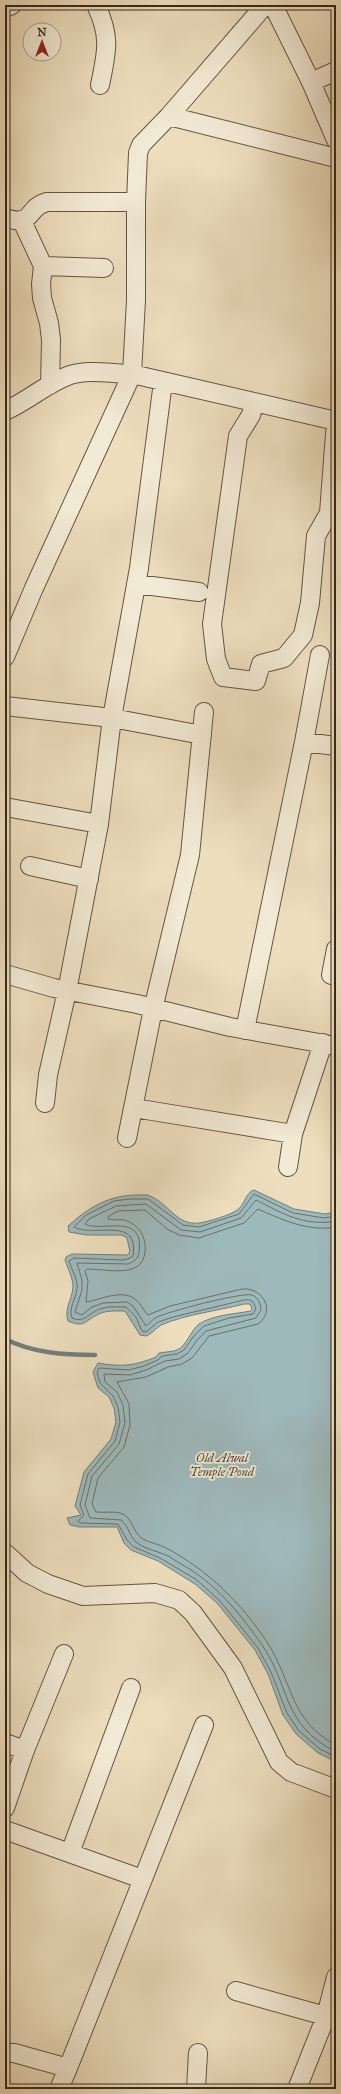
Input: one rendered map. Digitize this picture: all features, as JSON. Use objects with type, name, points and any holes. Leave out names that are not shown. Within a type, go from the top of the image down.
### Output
[{"type":"street","points":[[5,8],[12,5]]},
{"type":"street","points":[[96,5],[104,23],[107,48],[100,85]]},
{"type":"street","points":[[5,658],[34,588],[132,374],[136,300],[136,202],[138,153],[141,145],[169,116],[265,5]]},
{"type":"street","points":[[273,5],[311,82],[336,140]]},
{"type":"street","points":[[311,82],[336,71]]},
{"type":"street","points":[[169,116],[336,158]]},
{"type":"street","points":[[50,385],[51,340],[49,323],[42,298],[41,284],[43,266],[13,219],[28,218],[40,204],[47,202],[136,202]]},
{"type":"street","points":[[43,266],[104,268]]},
{"type":"street","points":[[5,411],[23,403],[50,385],[70,375],[85,373],[132,374],[336,421],[329,513],[316,536],[310,603],[303,635],[284,658],[261,664],[256,681],[223,677],[216,659],[212,624],[238,436],[251,415],[254,403]]},
{"type":"street","points":[[44,1103],[48,1075],[67,991],[99,824],[112,718],[136,584],[162,382]]},
{"type":"street","points":[[136,584],[200,592]]},
{"type":"street","points":[[245,1030],[304,742],[320,655]]},
{"type":"street","points":[[5,706],[112,718],[202,735]]},
{"type":"street","points":[[126,1138],[134,1108],[153,1009],[190,855],[204,712]]},
{"type":"street","points":[[304,742],[336,746]]},
{"type":"street","points":[[5,807],[99,824]]},
{"type":"street","points":[[30,866],[89,879]]},
{"type":"street","points":[[331,975],[336,949]]},
{"type":"street","points":[[6,979],[153,1009],[245,1030],[330,1044],[293,1134],[288,1167]]},
{"type":"street","points":[[134,1108],[293,1134]]},
{"type":"street","points":[[5,1554],[27,1573],[48,1584],[83,1596],[155,1593],[179,1600],[193,1613],[233,1668],[279,1762],[291,1772],[336,1789]]},
{"type":"street","points":[[5,1808],[25,1750],[64,1654]]},
{"type":"street","points":[[70,1853],[131,1688]]},
{"type":"street","points":[[60,2089],[204,1725]]},
{"type":"street","points":[[5,1743],[25,1750]]},
{"type":"street","points":[[5,1830],[142,1879]]},
{"type":"street","points":[[296,2089],[331,2018],[336,1977]]},
{"type":"street","points":[[236,1991],[331,2018]]},
{"type":"street","points":[[5,2053],[14,2053],[68,2068]]},
{"type":"street","points":[[196,2089],[198,2053]]},
{"type":"water","name":"Old Alwal Temple Pond","points":[[254,1190],[294,1209],[325,1214],[336,1212],[336,1762],[318,1753],[296,1734],[283,1715],[268,1674],[255,1650],[217,1603],[195,1584],[158,1561],[131,1550],[124,1543],[117,1527],[79,1527],[70,1525],[67,1518],[81,1515],[75,1506],[84,1472],[111,1439],[116,1422],[114,1408],[109,1397],[98,1388],[93,1372],[98,1363],[128,1365],[156,1357],[159,1353],[177,1350],[186,1342],[193,1330],[199,1324],[217,1317],[251,1311],[252,1309],[250,1304],[244,1304],[192,1315],[161,1325],[146,1336],[140,1335],[125,1311],[103,1312],[81,1324],[68,1321],[67,1312],[73,1284],[65,1260],[66,1257],[72,1254],[127,1255],[130,1252],[127,1238],[122,1235],[87,1235],[69,1232],[68,1226],[84,1213],[100,1203],[118,1197],[143,1195],[149,1195],[156,1199],[179,1218],[185,1221],[199,1223],[219,1218],[234,1212],[240,1208],[249,1194]]},
{"type":"waterway","points":[[5,1339],[16,1344],[49,1352],[95,1355]]}]
